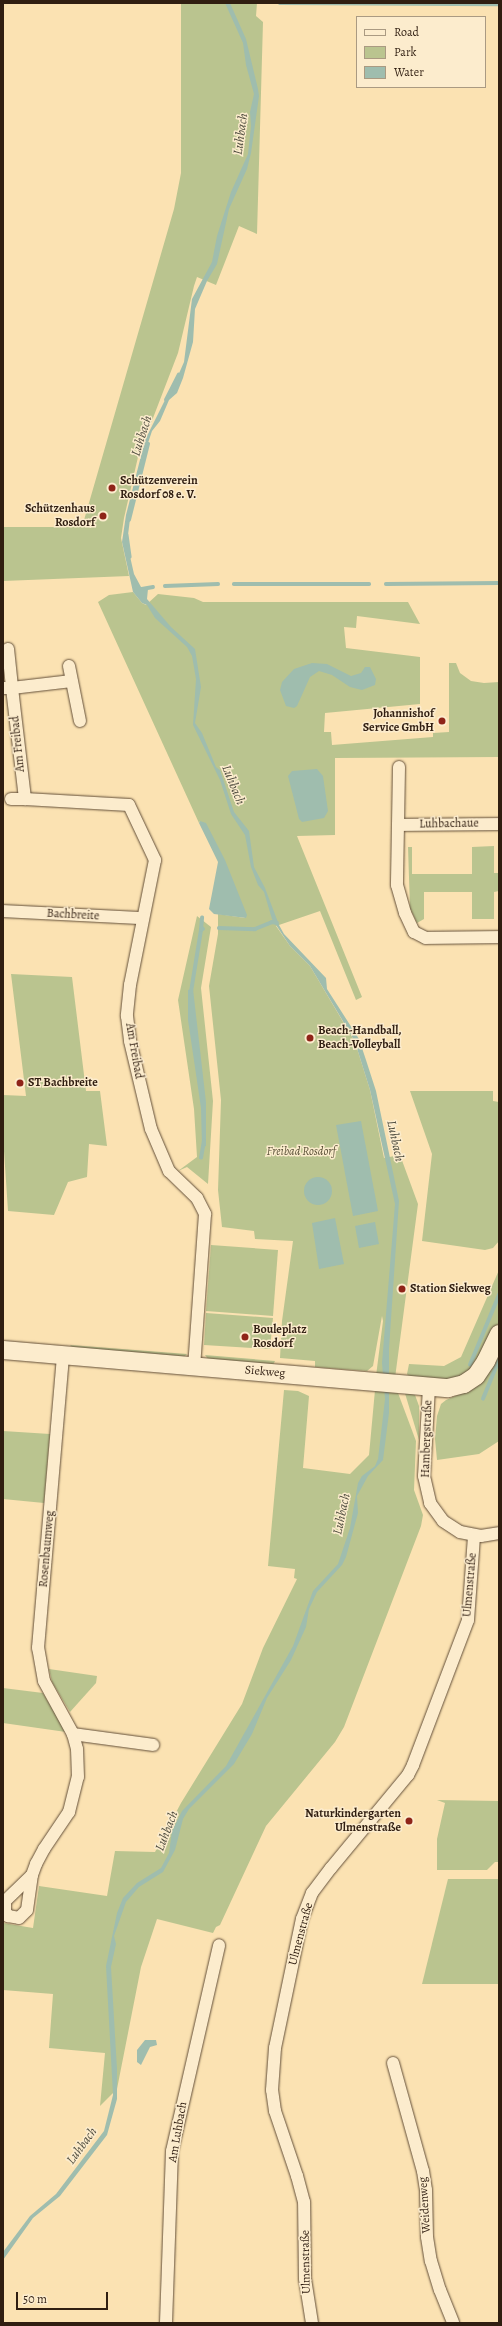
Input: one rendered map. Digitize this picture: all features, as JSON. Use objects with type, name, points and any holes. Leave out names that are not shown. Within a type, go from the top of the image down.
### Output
[{"type":"street","name":"Am Freibad","points":[[8,649],[8,688],[25,799]]},
{"type":"street","points":[[69,666],[80,721]]},
{"type":"street","points":[[8,688],[72,681]]},
{"type":"street","points":[[399,767],[397,885],[405,913],[414,932],[426,938],[499,937]]},
{"type":"street","name":"Am Freibad","points":[[11,799],[129,805],[155,860],[130,986],[128,1016],[130,1041],[151,1129],[169,1171],[202,1204],[205,1214],[194,1366]]},
{"type":"street","name":"Luhbachaue","points":[[398,826],[499,824]]},
{"type":"street","name":"Bachbreite","points":[[3,911],[143,918]]},
{"type":"street","name":"Siekweg","points":[[3,1350],[429,1387],[453,1387],[472,1379],[483,1366],[499,1334]]},
{"type":"street","name":"Rosenbaumweg","points":[[32,1874],[44,1849],[62,1825],[72,1804],[78,1782],[79,1762],[73,1734],[44,1681],[38,1648],[63,1356]]},
{"type":"street","name":"Hambergstraße","points":[[429,1387],[424,1476],[427,1496],[435,1512],[443,1521],[460,1532],[474,1536],[499,1533]]},
{"type":"street","name":"Ulmenstraße","points":[[312,2323],[305,2279],[304,2202],[297,2176],[275,2111],[272,2078],[275,2048],[302,1919],[312,1893],[408,1775],[413,1765],[468,1620],[474,1536]]},
{"type":"street","points":[[73,1734],[153,1745]]},
{"type":"street","name":"Am Luhbach","points":[[166,2323],[172,2151],[219,1945]]},
{"type":"street","name":"Weidenweg","points":[[393,2063],[423,2171],[426,2190],[427,2237],[431,2261],[440,2290],[453,2323]]},
{"type":"green space","points":[[181,3],[257,3],[256,16],[263,22],[257,234],[239,226],[216,285],[197,277],[178,353],[138,457],[124,518],[121,538],[129,576],[3,581],[3,527],[82,527],[174,209],[181,173]]},
{"type":"green space","name":"Freibad Rosdorf","points":[[133,592],[142,603],[146,605],[158,594],[194,598],[203,602],[408,602],[420,624],[357,616],[356,628],[344,627],[346,648],[420,657],[420,704],[325,713],[324,732],[331,732],[332,745],[433,737],[433,733],[449,732],[449,663],[456,663],[460,673],[471,681],[484,683],[499,682],[499,757],[335,758],[335,835],[297,836],[362,997],[356,1000],[320,911],[276,926],[290,946],[310,966],[355,1042],[370,1090],[384,1158],[400,1155],[418,1204],[395,1378],[376,1376],[383,1321],[382,1316],[373,1366],[367,1371],[315,1367],[315,1361],[280,1358],[282,1321],[293,1241],[255,1239],[254,1231],[222,1227],[218,1190],[221,1100],[209,986],[218,934],[218,914],[245,918],[200,821],[199,823],[98,602],[109,595]]},
{"type":"green space","points":[[494,846],[494,873],[499,873],[499,891],[494,892],[494,919],[472,919],[472,892],[424,892],[424,919],[417,923],[410,908],[408,847],[412,847],[412,874],[472,874],[472,847]]},
{"type":"green space","points":[[197,916],[211,927],[201,988],[213,1101],[208,1184],[187,1167],[178,1171],[197,1157],[194,1109],[178,1000]]},
{"type":"green space","points":[[11,974],[72,977],[86,1091],[100,1091],[107,1146],[89,1144],[87,1177],[68,1182],[54,1215],[8,1211],[3,1136],[3,1095],[26,1096]]},
{"type":"green space","points":[[410,1091],[493,1091],[493,1101],[499,1102],[499,1241],[493,1248],[485,1250],[422,1241],[432,1154]]},
{"type":"green space","points":[[211,1245],[278,1250],[273,1316],[206,1311]]},
{"type":"green space","points":[[499,1270],[499,1322],[476,1367],[453,1380],[410,1378],[407,1374],[409,1364],[444,1366],[461,1357]]},
{"type":"green space","points":[[206,1313],[273,1318],[270,1349],[204,1345]]},
{"type":"green space","points":[[70,1345],[187,1354],[184,1357],[73,1348]]},
{"type":"green space","points":[[499,1349],[499,1441],[479,1454],[437,1460],[435,1439],[437,1416],[441,1404],[446,1400],[469,1390]]},
{"type":"green space","points":[[205,1355],[275,1361],[273,1365],[208,1359]]},
{"type":"green space","points":[[284,1390],[298,1391],[309,1396],[303,1468],[350,1474],[369,1455],[375,1390],[398,1393],[416,1441],[414,1490],[423,1515],[421,1526],[344,1727],[335,1742],[266,1826],[220,1925],[216,1927],[213,1933],[157,1919],[141,1967],[117,2089],[100,2106],[105,2053],[49,2048],[53,1994],[3,1990],[3,1923],[33,1928],[39,1886],[107,1896],[115,1851],[155,1852],[181,1803],[242,1704],[263,1648],[297,1579],[294,1578],[295,1569],[268,1566]]},
{"type":"green space","points":[[404,1390],[415,1395],[419,1406],[419,1440]]},
{"type":"green space","points":[[3,1431],[50,1434],[44,1503],[3,1499]]},
{"type":"green space","points":[[49,1669],[97,1676],[96,1683],[70,1712],[52,1682]]},
{"type":"green space","points":[[3,1688],[43,1693],[66,1732],[3,1723]]},
{"type":"green space","points":[[437,1800],[499,1801],[499,1862],[495,1862],[487,1870],[437,1870],[437,1839],[445,1803]]},
{"type":"green space","points":[[448,1879],[499,1879],[499,1984],[422,1984]]},
{"type":"water","points":[[225,3],[230,3],[246,39],[258,89],[259,96],[251,153],[247,169],[229,209],[217,264],[207,281],[195,309],[193,342],[183,378],[177,393],[169,400],[160,421],[152,431],[144,455],[131,511],[127,543],[134,574],[141,587],[148,589],[147,599],[171,627],[195,649],[201,687],[195,723],[202,733],[216,767],[220,770],[234,812],[249,831],[254,867],[265,888],[279,925],[284,934],[326,978],[327,989],[359,1039],[376,1091],[399,1201],[389,1349],[389,1413],[383,1460],[368,1476],[357,1496],[358,1513],[346,1557],[342,1565],[317,1592],[309,1609],[306,1627],[291,1660],[267,1698],[252,1734],[234,1764],[189,1809],[183,1819],[175,1850],[163,1872],[139,1887],[126,1902],[114,1936],[116,1944],[111,1967],[117,2069],[117,2099],[107,2135],[60,2196],[33,2218],[3,2260],[3,2252],[30,2216],[56,2194],[104,2131],[113,2095],[106,1966],[117,1913],[123,1898],[137,1883],[161,1868],[169,1853],[172,1831],[182,1811],[226,1766],[293,1646],[313,1591],[338,1564],[350,1528],[358,1483],[362,1476],[375,1466],[378,1459],[385,1399],[382,1363],[395,1204],[370,1090],[355,1042],[347,1028],[310,966],[290,946],[272,919],[264,892],[258,885],[251,867],[245,835],[231,814],[220,780],[193,725],[196,679],[192,656],[187,647],[155,618],[147,605],[142,603],[133,592],[122,542],[126,515],[145,440],[166,398],[170,394],[184,362],[192,299],[212,262],[217,236],[231,192],[248,154],[251,126],[250,112],[254,94],[246,65],[243,43]]},
{"type":"water","points":[[312,663],[327,664],[351,676],[361,673],[365,667],[370,667],[376,679],[375,685],[362,690],[350,687],[332,675],[319,671],[310,677],[297,706],[294,708],[286,706],[280,690],[282,682],[294,669]]},
{"type":"water","points":[[317,769],[323,776],[328,811],[324,818],[302,822],[299,819],[288,776],[292,771]]},
{"type":"water","points":[[200,821],[206,823],[225,860],[247,915],[246,918],[214,914],[209,909],[218,862],[199,823]]},
{"type":"water","points":[[193,989],[206,1102],[206,1146],[202,1147],[201,1108],[188,1020],[188,990]]},
{"type":"water","points":[[361,1121],[378,1211],[353,1216],[336,1125]]},
{"type":"water","points":[[318,1177],[328,1181],[332,1191],[328,1201],[318,1205],[308,1201],[304,1191],[308,1181]]},
{"type":"water","points":[[335,1218],[344,1264],[319,1269],[312,1223]]},
{"type":"water","points":[[375,1222],[379,1244],[359,1248],[355,1226]]},
{"type":"water","points":[[145,2040],[156,2040],[157,2045],[150,2047],[141,2065],[137,2062],[137,2050]]},
{"type":"waterway","points":[[280,3],[499,4]]},
{"type":"waterway","name":"Luhbach","points":[[166,400],[179,375]]},
{"type":"waterway","name":"Luhbach","points":[[129,520],[148,444]]},
{"type":"waterway","name":"Luhbach","points":[[127,535],[130,557]]},
{"type":"waterway","points":[[386,584],[499,583]]},
{"type":"waterway","points":[[165,586],[218,584]]},
{"type":"waterway","points":[[234,584],[369,584]]},
{"type":"waterway","points":[[142,589],[153,587]]},
{"type":"waterway","points":[[201,930],[202,918]]},
{"type":"waterway","points":[[219,928],[255,929],[272,922],[277,923]]},
{"type":"waterway","points":[[191,992],[201,930],[203,929]]},
{"type":"waterway","points":[[201,1158],[204,1141]]},
{"type":"waterway","points":[[470,1365],[499,1295]]},
{"type":"waterway","points":[[483,1399],[499,1360]]},
{"type":"place","name":"Schützenverein Rosdorf 08 e. V.","points":[[112,488]]},
{"type":"place","name":"Schützenhaus Rosdorf","points":[[103,516]]},
{"type":"place","name":"Johannishof Service GmbH","points":[[442,721]]},
{"type":"place","name":"Beach-Handball, Beach-Volleyball","points":[[310,1038]]},
{"type":"place","name":"ST Bachbreite","points":[[20,1083]]},
{"type":"place","name":"Station Siekweg","points":[[402,1289]]},
{"type":"place","name":"Bouleplatz Rosdorf","points":[[245,1337]]},
{"type":"place","name":"Naturkindergarten Ulmenstraße","points":[[409,1821]]}]
